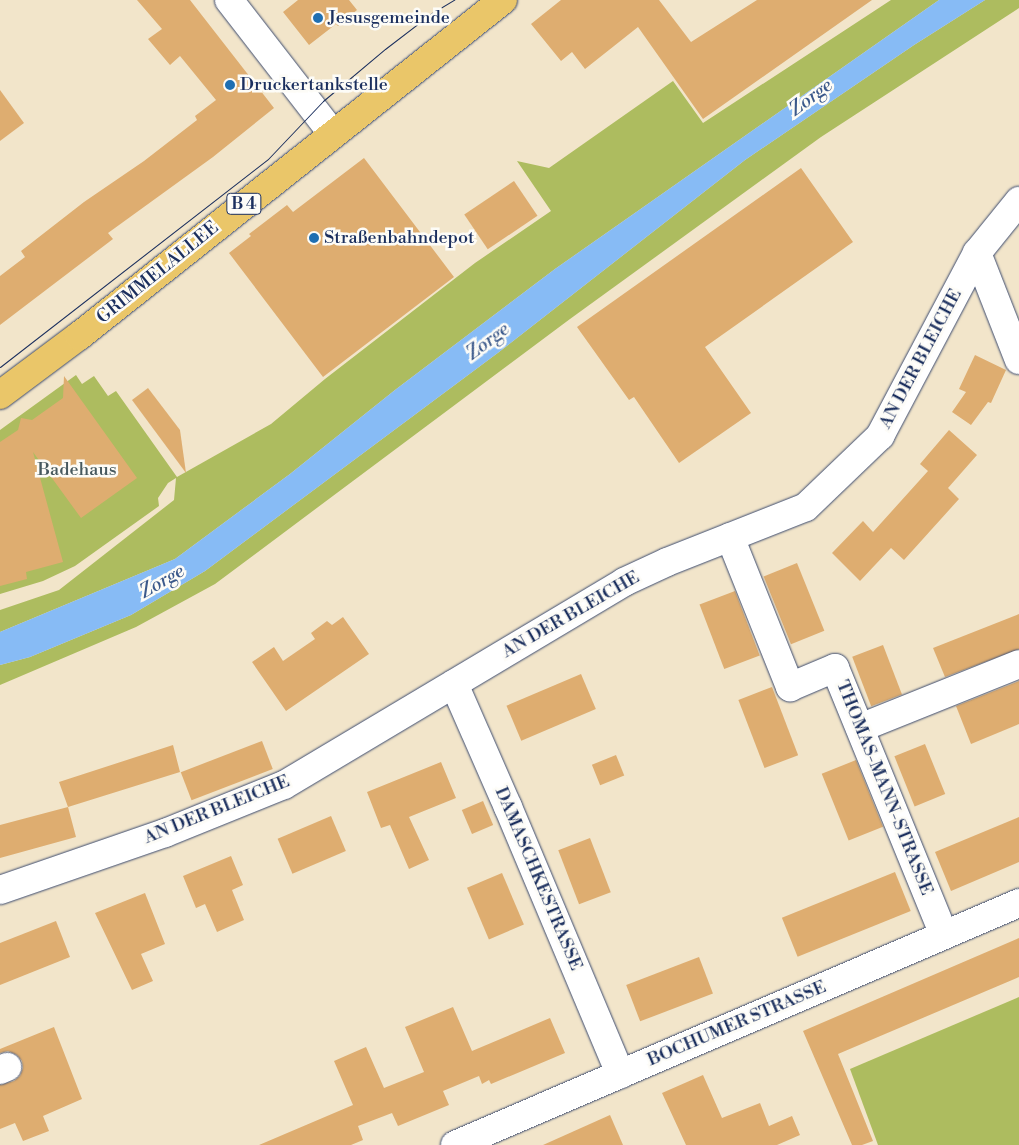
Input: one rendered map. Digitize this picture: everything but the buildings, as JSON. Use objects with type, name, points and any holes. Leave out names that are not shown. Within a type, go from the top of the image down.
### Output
[{"type":"main road","name":"GRIMMELALLEE","points":[[0,395],[79,336],[332,133],[503,0]]},
{"type":"street","points":[[229,0],[332,133]]},
{"type":"street","name":"AN DER BLEICHE","points":[[0,890],[165,833],[284,785],[624,582],[806,507],[880,436],[977,253],[1019,202]]},
{"type":"street","points":[[977,253],[1019,360]]},
{"type":"street","name":"THOMAS-MANN-STRASSE","points":[[730,537],[790,687],[835,668],[944,935]]},
{"type":"street","points":[[860,728],[1019,664]]},
{"type":"street","name":"DAMASCHKESTRASSE","points":[[454,684],[508,807],[620,1074]]},
{"type":"street","name":"BOCHUMER STRASSE","points":[[455,1145],[1019,903]]},
{"type":"green space","name":"Badehaus","points":[[891,0],[939,0],[555,269],[395,390],[290,474],[175,559],[0,632],[0,610],[59,590],[174,500],[176,478],[168,483],[158,498],[159,506],[75,566],[43,581],[0,594],[0,430],[76,375],[82,384],[94,376],[108,396],[116,391],[177,477],[271,424],[325,379],[475,263],[551,211],[517,161],[549,168],[673,81],[703,123]]},
{"type":"green space","points":[[985,0],[1019,0],[1019,8],[821,137],[570,319],[215,584],[136,627],[0,685],[0,665],[30,657],[131,615],[205,571],[499,352],[745,160],[914,45]]},
{"type":"green space","points":[[1019,997],[1019,1145],[878,1145],[850,1069]]},
{"type":"water","name":"Zorge","points":[[939,0],[985,0],[914,45],[745,160],[499,352],[205,571],[131,615],[30,657],[0,665],[0,632],[175,559],[290,474],[395,390],[555,269]]},
{"type":"tram line","points":[[0,367],[268,159],[323,101],[385,49],[432,13],[454,0]]},
{"type":"place","name":"Jesusgemeinde","points":[[318,18]]},
{"type":"place","name":"Druckertankstelle","points":[[230,85]]},
{"type":"place","name":"Straßenbahndepot","points":[[314,238]]}]
